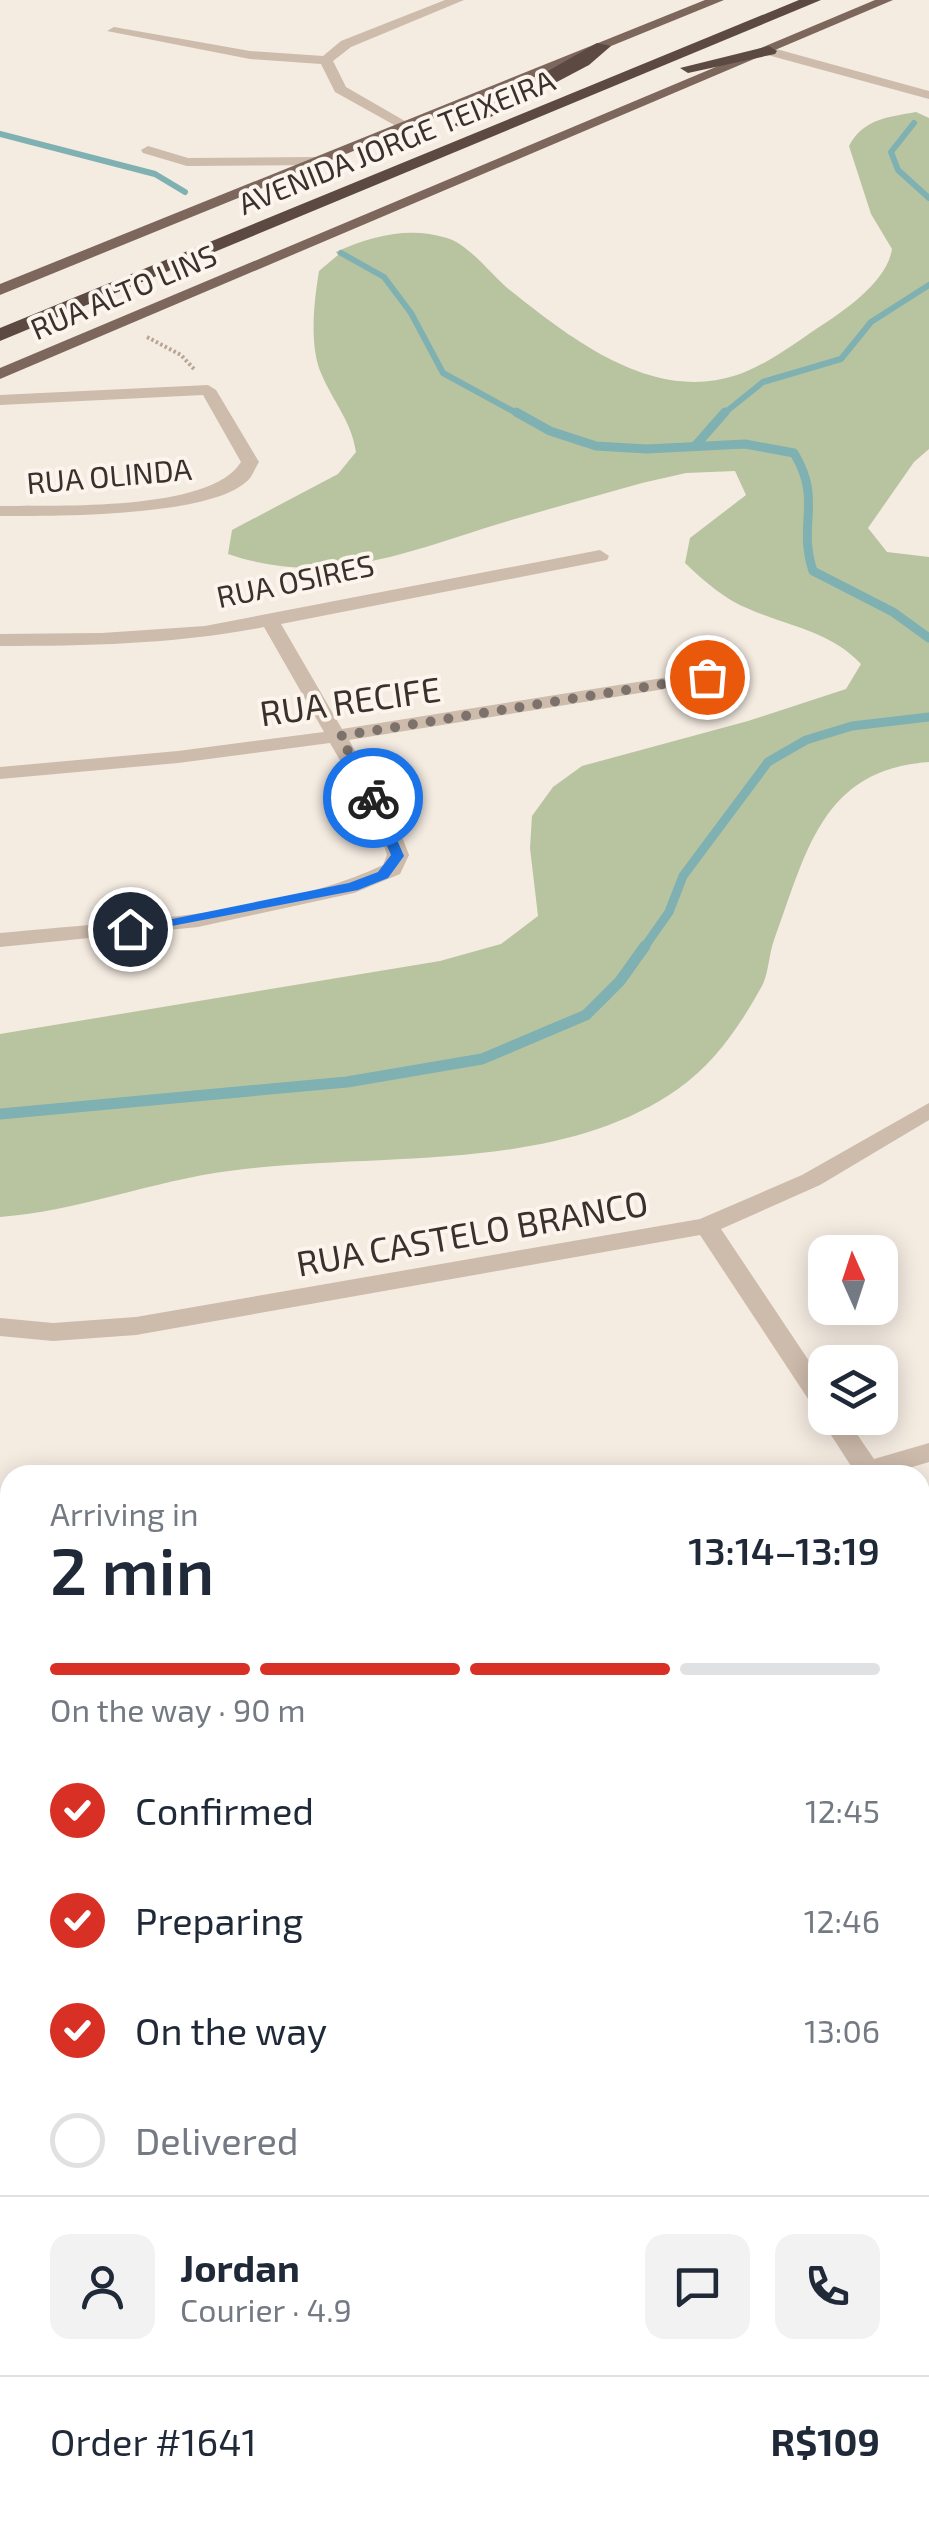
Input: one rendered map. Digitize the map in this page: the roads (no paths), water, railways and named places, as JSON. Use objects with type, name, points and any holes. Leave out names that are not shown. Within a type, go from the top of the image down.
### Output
[{"type":"highway","name":"AVENIDA JORGE TEIXEIRA","points":[[0,316],[775,0]]},
{"type":"highway","name":"AVENIDA JORGE TEIXEIRA","points":[[0,335],[814,0]]},
{"type":"highway","points":[[422,144],[584,61],[602,46]]},
{"type":"highway","points":[[588,93],[769,52]]},
{"type":"main road","points":[[0,290],[717,0]]},
{"type":"main road","name":"RUA ALTO LINS","points":[[0,374],[432,188],[769,52],[886,0]]},
{"type":"street","points":[[114,31],[250,55],[326,60],[346,44],[457,0]]},
{"type":"street","points":[[769,52],[929,95]]},
{"type":"street","points":[[326,60],[340,89],[405,127]]},
{"type":"street","points":[[148,150],[187,162],[321,161]]},
{"type":"street","name":"RUA OLINDA","points":[[0,400],[208,390],[250,462],[246,475],[236,485],[172,500],[0,511]]},
{"type":"street","name":"RUA OSIRES","points":[[0,640],[120,637],[270,621],[474,574],[600,556]]},
{"type":"street","points":[[0,940],[198,920],[354,887],[383,875],[396,862],[394,843],[340,736],[270,621]]},
{"type":"street","name":"RUA RECIFE","points":[[0,773],[164,759],[340,736],[707,677]]},
{"type":"street","name":"RUA CASTELO BRANCO","points":[[0,1327],[52,1332],[136,1326],[706,1226],[811,1180],[929,1110]]},
{"type":"street","points":[[706,1226],[808,1379]]},
{"type":"street","points":[[842,1435],[859,1465]]},
{"type":"street","points":[[891,1465],[929,1452]]},
{"type":"waterway","points":[[914,123],[891,152],[898,170],[929,198]]},
{"type":"waterway","points":[[0,134],[155,174],[185,192]]},
{"type":"waterway","points":[[341,253],[384,277],[411,313],[443,373],[520,415]]},
{"type":"waterway","points":[[723,414],[763,382],[841,359],[871,322],[929,285]]},
{"type":"waterway","points":[[516,412],[550,431],[596,446],[647,449],[745,444],[794,453],[807,485],[807,539],[813,571],[893,612],[929,638]]},
{"type":"waterway","points":[[696,445],[723,414]]},
{"type":"waterway","points":[[643,949],[669,912],[683,876],[768,762],[806,740],[852,726],[929,717]]},
{"type":"waterway","points":[[0,1114],[347,1082],[482,1059],[586,1015],[620,981],[645,946]]}]
